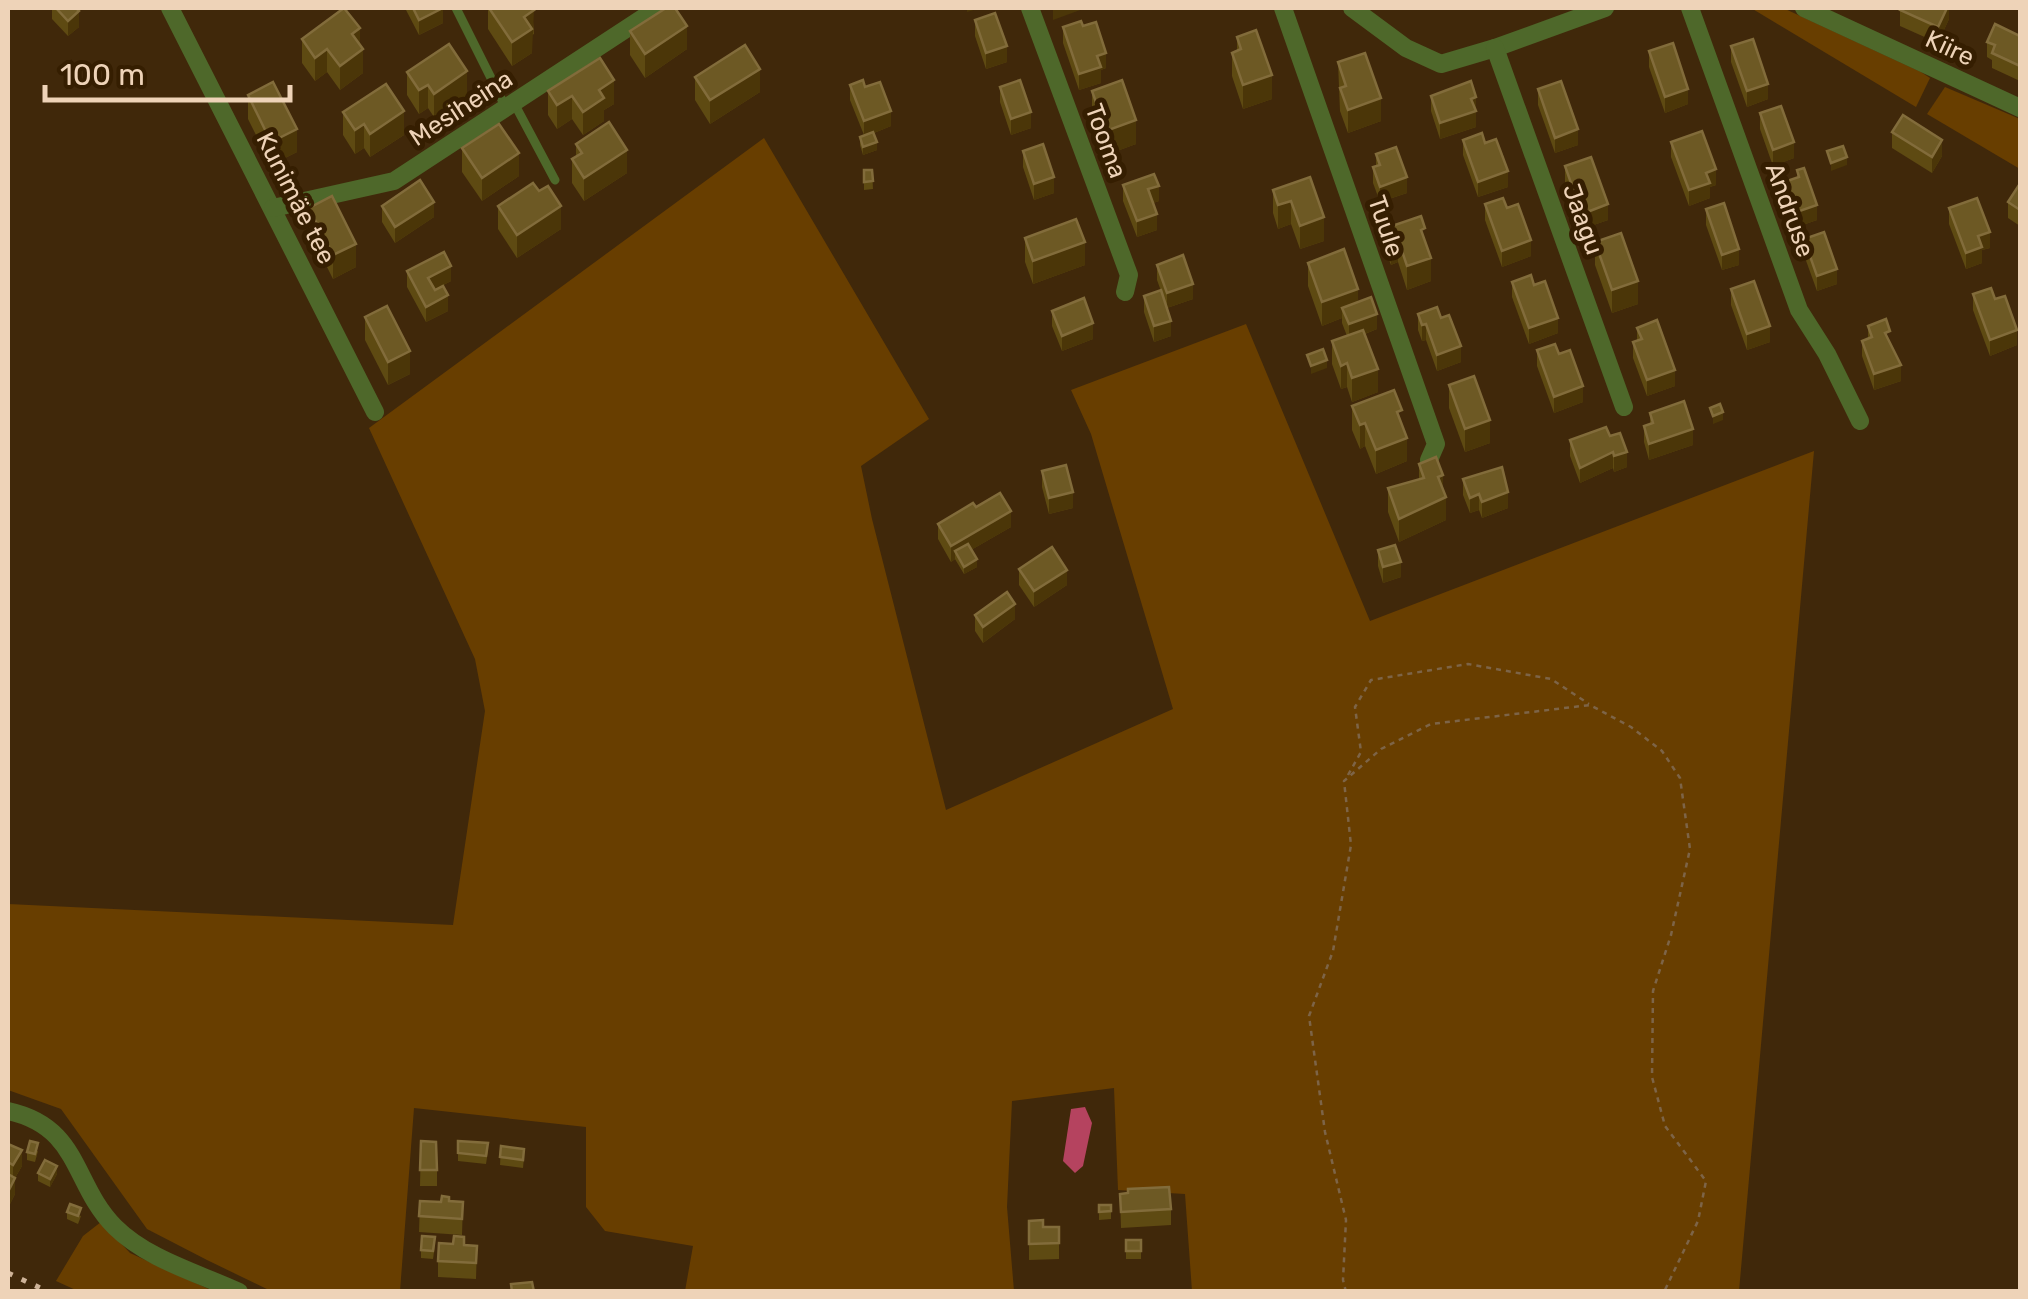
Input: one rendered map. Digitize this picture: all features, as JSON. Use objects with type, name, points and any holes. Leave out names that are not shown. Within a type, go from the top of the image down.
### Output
[{"type":"street","name":"Kunimäe tee","points":[[170,8],[374,412]]},
{"type":"street","name":"Tooma","points":[[1030,8],[1128,274],[1125,292]]},
{"type":"street","name":"Tuule","points":[[1284,8],[1436,444],[1429,460]]},
{"type":"street","points":[[1352,8],[1406,48],[1441,64],[1605,8]]},
{"type":"street","name":"Andruse","points":[[1690,8],[1799,310],[1827,354],[1860,421]]},
{"type":"street","name":"Kiire","points":[[1804,8],[2020,108]]},
{"type":"street","name":"Mesiheina","points":[[273,208],[394,181],[651,10]]},
{"type":"street","name":"Jaagu","points":[[1496,48],[1624,408]]},
{"type":"street","points":[[8,1111],[48,1128],[65,1144],[113,1225],[141,1248],[238,1292]]},
{"type":"lane","points":[[456,8],[555,180]]},
{"type":"path","points":[[1346,1292],[1346,1220],[1326,1132],[1309,1016],[1333,950],[1351,845],[1344,781],[1361,752],[1355,707],[1371,680],[1468,664],[1551,679],[1632,727],[1662,751],[1680,778],[1690,848],[1671,935],[1652,991],[1652,1078],[1665,1126],[1706,1180],[1698,1221],[1664,1292]]},
{"type":"path","points":[[1344,781],[1381,749],[1431,724],[1590,705]]},
{"type":"shaded area","points":[[1751,8],[1783,8],[1921,72],[1930,78],[1916,107]]},
{"type":"shaded area","points":[[1945,87],[2020,119],[2020,169],[1927,114]]},
{"type":"shaded area","points":[[764,138],[929,419],[861,466],[946,810],[1173,709],[1091,434],[1071,390],[1246,324],[1370,621],[1814,451],[1739,1291],[1192,1291],[1185,1194],[1118,1190],[1114,1088],[1012,1101],[1007,1207],[1014,1291],[685,1291],[693,1246],[605,1231],[586,1207],[586,1127],[414,1108],[400,1291],[271,1291],[147,1229],[61,1109],[8,1090],[8,904],[453,925],[485,711],[475,659],[369,428]]},
{"type":"shaded area","points":[[1085,1107],[1092,1123],[1083,1166],[1075,1173],[1063,1161],[1071,1109]]},
{"type":"shaded area","points":[[101,1222],[130,1253],[213,1291],[78,1291],[56,1281],[83,1236]]},
{"type":"building","points":[[56,8],[76,8],[79,11],[68,21]]},
{"type":"building","points":[[344,8],[360,28],[352,34],[363,49],[340,66],[327,49],[315,58],[302,39]]},
{"type":"building","points":[[413,8],[443,8],[419,20]]},
{"type":"building","points":[[489,8],[532,8],[524,17],[532,29],[512,42]]},
{"type":"building","points":[[666,8],[675,8],[687,26],[645,54],[630,31]]},
{"type":"building","points":[[1901,8],[1947,8],[1938,27]]},
{"type":"building","points":[[995,13],[1007,46],[986,53],[975,20]]},
{"type":"building","points":[[1081,21],[1083,26],[1096,22],[1106,53],[1097,56],[1101,67],[1079,74],[1063,27]]},
{"type":"building","points":[[1995,24],[2020,36],[2020,66],[1992,53],[1995,45],[1987,42]]},
{"type":"building","points":[[1256,30],[1272,75],[1243,85],[1232,53],[1241,49],[1237,37]]},
{"type":"building","points":[[1753,39],[1768,84],[1747,91],[1731,46]]},
{"type":"building","points":[[1673,43],[1688,89],[1665,97],[1649,51]]},
{"type":"building","points":[[449,44],[467,71],[434,94],[428,85],[419,90],[407,72]]},
{"type":"building","points":[[745,45],[760,69],[710,100],[695,77]]},
{"type":"building","points":[[1365,53],[1381,98],[1348,110],[1340,88],[1346,86],[1338,62]]},
{"type":"building","points":[[600,58],[614,80],[599,90],[604,98],[583,112],[572,96],[557,105],[548,91]]},
{"type":"building","points":[[863,80],[865,87],[880,82],[891,111],[864,121],[850,85]]},
{"type":"building","points":[[1020,80],[1031,112],[1011,119],[1000,87]]},
{"type":"building","points":[[1122,80],[1136,120],[1106,131],[1092,91]]},
{"type":"building","points":[[1471,81],[1476,111],[1440,123],[1431,96]]},
{"type":"building","points":[[1561,81],[1578,129],[1555,138],[1538,89]]},
{"type":"building","points":[[273,82],[297,129],[271,142],[248,95]]},
{"type":"building","points":[[386,84],[404,111],[370,134],[364,124],[355,130],[343,112]]},
{"type":"building","points":[[1781,106],[1794,142],[1773,150],[1760,113]]},
{"type":"building","points":[[1903,115],[1942,140],[1932,157],[1892,132]]},
{"type":"building","points":[[609,122],[627,150],[584,178],[572,159],[582,153],[576,144]]},
{"type":"building","points":[[499,124],[519,153],[482,178],[462,148]]},
{"type":"building","points":[[1702,131],[1716,169],[1706,173],[1710,183],[1689,190],[1671,142]]},
{"type":"building","points":[[873,132],[877,142],[863,147],[860,137]]},
{"type":"building","points":[[1482,133],[1485,143],[1496,139],[1508,171],[1478,182],[1463,140]]},
{"type":"building","points":[[1043,144],[1054,177],[1034,184],[1023,151]]},
{"type":"building","points":[[1843,146],[1847,157],[1831,163],[1827,151]]},
{"type":"building","points":[[1396,147],[1407,177],[1380,187],[1373,167],[1380,165],[1376,154]]},
{"type":"building","points":[[1591,157],[1608,204],[1582,214],[1565,166]]},
{"type":"building","points":[[1804,168],[1817,205],[1794,213],[1784,182],[1799,177],[1797,170]]},
{"type":"building","points":[[864,170],[872,170],[873,181],[864,182]]},
{"type":"building","points":[[1154,174],[1159,186],[1148,189],[1157,214],[1137,221],[1123,185]]},
{"type":"building","points":[[1310,177],[1324,217],[1300,226],[1291,201],[1278,205],[1273,190]]},
{"type":"building","points":[[420,180],[434,202],[395,227],[382,206]]},
{"type":"building","points":[[533,183],[539,191],[548,186],[561,206],[517,235],[498,206]]},
{"type":"building","points":[[2020,186],[2020,210],[2008,202]]},
{"type":"building","points":[[332,196],[356,244],[333,255],[309,208]]},
{"type":"building","points":[[1503,198],[1507,208],[1518,204],[1531,240],[1502,251],[1485,204]]},
{"type":"building","points":[[1977,198],[1990,232],[1978,236],[1982,247],[1966,253],[1949,208]]},
{"type":"building","points":[[1724,203],[1739,249],[1722,255],[1706,209]]},
{"type":"building","points":[[1421,216],[1425,228],[1421,230],[1431,258],[1407,266],[1398,239],[1391,241],[1386,228]]},
{"type":"building","points":[[1076,219],[1085,242],[1033,261],[1025,238]]},
{"type":"building","points":[[1824,232],[1837,269],[1817,276],[1804,239]]},
{"type":"building","points":[[1621,233],[1638,281],[1612,290],[1595,242]]},
{"type":"building","points":[[1344,249],[1358,289],[1322,302],[1308,263]]},
{"type":"building","points":[[444,252],[451,266],[428,278],[435,290],[443,286],[448,295],[426,307],[407,271]]},
{"type":"building","points":[[1183,255],[1193,284],[1167,293],[1157,265]]},
{"type":"building","points":[[1531,275],[1534,285],[1545,281],[1558,318],[1529,328],[1512,282]]},
{"type":"building","points":[[1754,281],[1770,326],[1747,334],[1731,289]]},
{"type":"building","points":[[1991,288],[1995,299],[2005,296],[2017,330],[1990,340],[1973,294]]},
{"type":"building","points":[[1161,290],[1171,321],[1154,326],[1144,296]]},
{"type":"building","points":[[1371,297],[1377,314],[1349,324],[1342,308]]},
{"type":"building","points":[[1084,298],[1093,323],[1062,336],[1052,311]]},
{"type":"building","points":[[387,306],[410,351],[388,362],[365,317]]},
{"type":"building","points":[[1437,307],[1441,318],[1449,315],[1461,346],[1437,355],[1426,324],[1422,325],[1418,314]]},
{"type":"building","points":[[1886,319],[1890,331],[1885,333],[1901,365],[1874,374],[1862,341],[1872,337],[1868,326]]},
{"type":"building","points":[[1657,320],[1675,370],[1647,380],[1633,342],[1642,339],[1637,328]]},
{"type":"building","points":[[1363,330],[1378,369],[1352,378],[1347,363],[1341,366],[1332,341]]},
{"type":"building","points":[[1555,344],[1559,354],[1570,350],[1583,386],[1554,397],[1537,350]]},
{"type":"building","points":[[1323,349],[1327,360],[1311,366],[1307,355]]},
{"type":"building","points":[[1474,376],[1490,420],[1465,429],[1449,385]]},
{"type":"building","points":[[1394,390],[1407,438],[1376,450],[1365,423],[1360,425],[1352,406]]},
{"type":"building","points":[[1684,401],[1693,429],[1649,444],[1644,426],[1653,423],[1650,413]]},
{"type":"building","points":[[1720,404],[1723,412],[1713,416],[1710,408]]},
{"type":"building","points":[[1606,427],[1610,436],[1620,433],[1627,452],[1614,456],[1613,452],[1580,468],[1570,440]]},
{"type":"building","points":[[1436,457],[1446,497],[1399,519],[1388,488],[1424,478],[1419,464]]},
{"type":"building","points":[[1066,465],[1073,492],[1049,498],[1042,471]]},
{"type":"building","points":[[1502,467],[1508,492],[1482,502],[1479,494],[1470,498],[1463,479]]},
{"type":"building","points":[[1000,493],[1011,511],[951,546],[938,524],[973,503],[976,507]]},
{"type":"building","points":[[968,544],[977,559],[964,567],[955,551]]},
{"type":"building","points":[[1395,545],[1401,562],[1383,567],[1378,550]]},
{"type":"building","points":[[1052,547],[1067,570],[1034,591],[1019,569]]},
{"type":"building","points":[[1007,592],[1015,604],[983,627],[975,615]]},
{"type":"building","points":[[30,1141],[38,1143],[35,1154],[27,1152]]},
{"type":"building","points":[[421,1141],[436,1142],[437,1170],[420,1170]]},
{"type":"building","points":[[458,1141],[488,1143],[486,1156],[458,1153]]},
{"type":"building","points":[[8,1144],[22,1150],[13,1165],[8,1162]]},
{"type":"building","points":[[501,1146],[524,1149],[523,1160],[500,1157]]},
{"type":"building","points":[[45,1160],[57,1166],[50,1179],[38,1173]]},
{"type":"building","points":[[1169,1187],[1171,1209],[1121,1212],[1120,1194],[1128,1193],[1128,1189]]},
{"type":"building","points":[[442,1196],[463,1202],[462,1219],[419,1216],[420,1201],[441,1202]]},
{"type":"building","points":[[70,1204],[81,1208],[78,1216],[67,1212]]},
{"type":"building","points":[[1099,1205],[1111,1205],[1111,1211],[1099,1212]]},
{"type":"building","points":[[1043,1220],[1043,1227],[1059,1227],[1059,1243],[1029,1244],[1029,1221]]},
{"type":"building","points":[[422,1236],[435,1237],[433,1251],[421,1250]]},
{"type":"building","points":[[454,1236],[464,1237],[464,1245],[477,1246],[476,1263],[438,1261],[439,1243],[453,1244]]},
{"type":"building","points":[[1126,1240],[1141,1240],[1141,1251],[1126,1251]]},
{"type":"building","points":[[532,1282],[534,1292],[512,1292],[511,1284]]},
{"type":"railway","points":[[8,1273],[49,1292]]}]
